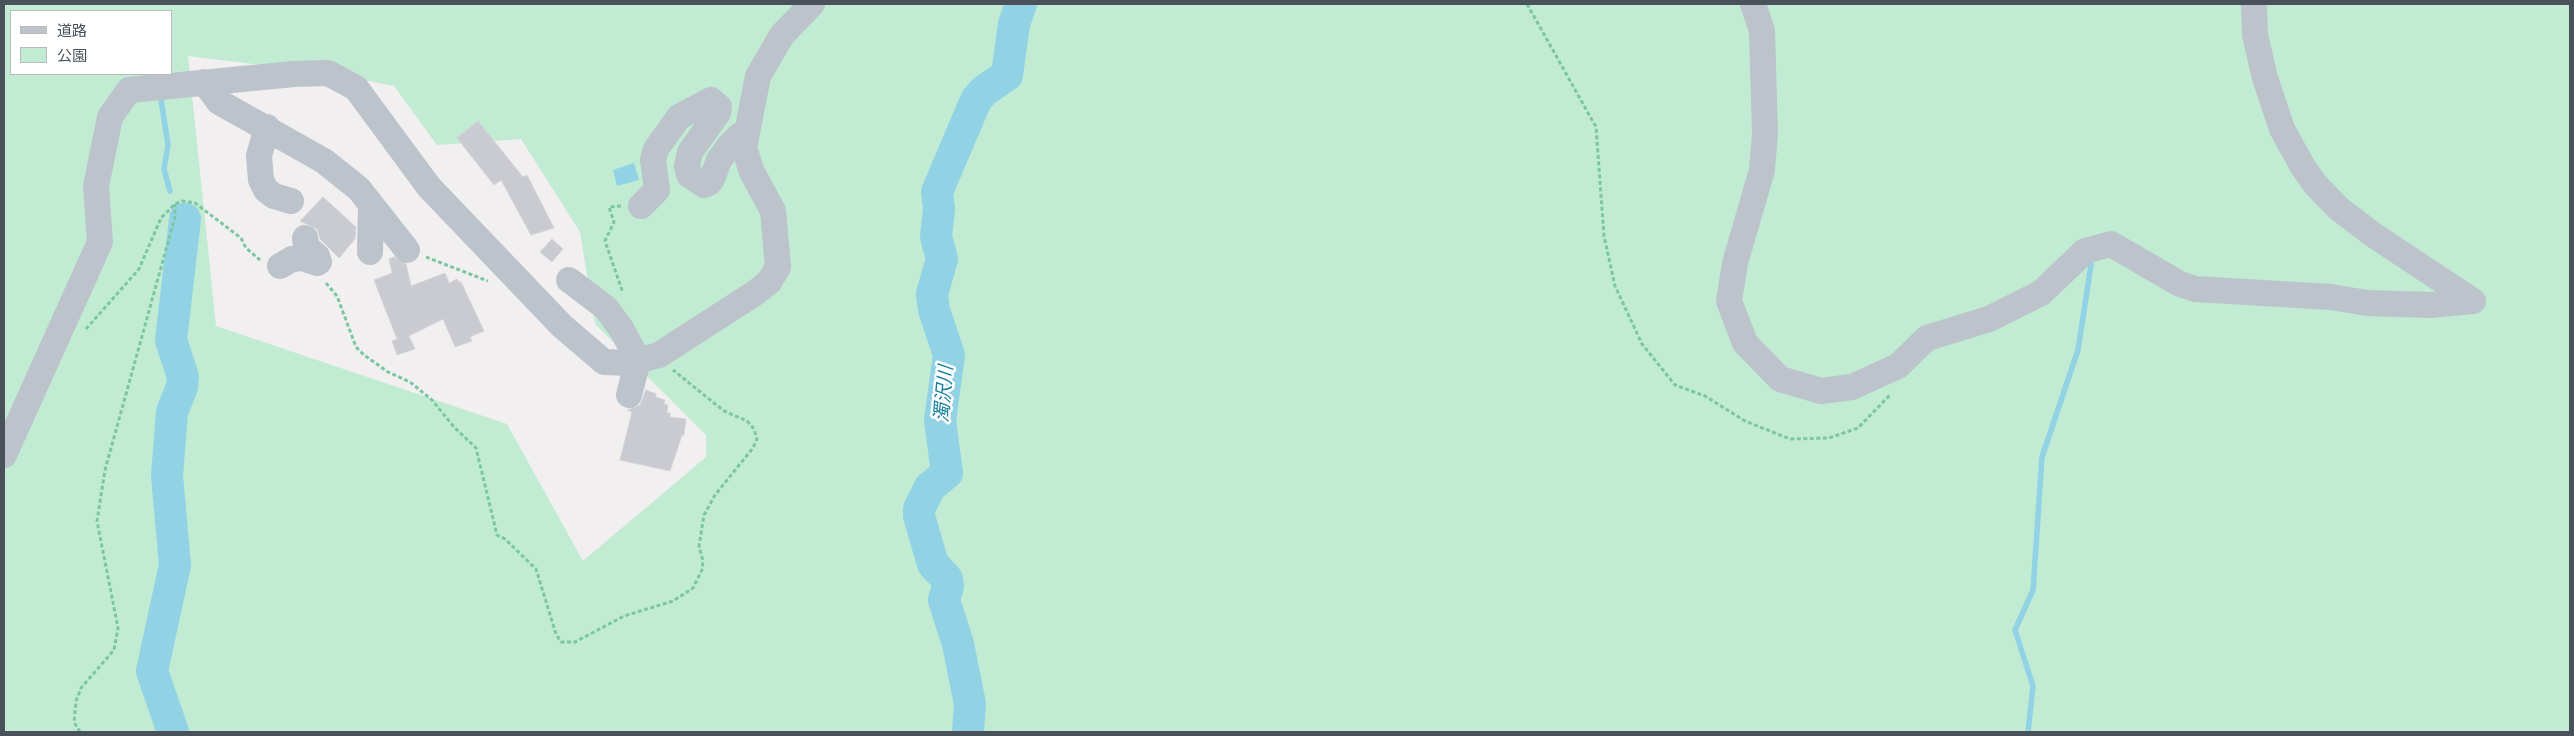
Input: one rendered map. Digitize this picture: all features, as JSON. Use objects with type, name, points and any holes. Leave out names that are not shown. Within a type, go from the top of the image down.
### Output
[{"type":"street","points":[[4,455],[100,242],[96,186],[110,117],[129,90],[204,82],[328,73],[356,88],[429,186],[562,326],[604,362],[628,363],[648,358],[755,293],[769,282],[778,267],[773,211],[752,172],[744,148],[758,76],[782,35],[812,4]]},
{"type":"street","points":[[1753,4],[1762,31],[1765,134],[1762,170],[1736,263],[1729,301],[1745,343],[1780,379],[1821,391],[1852,387],[1898,366],[1926,338],[1989,319],[2041,293],[2085,251],[2111,244],[2180,284],[2195,289],[2331,297],[2367,303],[2431,305],[2473,302],[2379,240],[2338,208],[2302,167],[2282,129],[2265,78],[2255,35],[2254,4]]},
{"type":"street","points":[[204,82],[219,102],[267,127],[324,161],[359,189],[407,250]]},
{"type":"street","points":[[641,206],[657,190],[653,160],[656,149],[679,117],[711,100],[719,107],[718,113],[690,152],[687,166],[689,175],[704,185],[709,184],[718,160],[730,145],[738,136],[746,133]]},
{"type":"street","points":[[267,127],[259,156],[260,180],[266,190],[274,196],[291,201]]},
{"type":"street","points":[[370,252],[371,205]]},
{"type":"street","points":[[280,266],[292,259],[302,258],[317,264],[320,262],[317,256],[306,247],[306,238]]},
{"type":"street","points":[[569,280],[606,308],[622,330],[648,358]]},
{"type":"street","points":[[629,395],[648,358]]},
{"type":"path","points":[[1527,4],[1596,127],[1604,236],[1615,286],[1642,344],[1675,385],[1706,396],[1745,421],[1790,439],[1829,438],[1858,428],[1881,407],[1898,385],[1898,366]]},
{"type":"path","points":[[84,332],[139,269],[161,218],[174,204],[182,202],[195,203],[241,238],[246,248],[260,260],[280,266]]},
{"type":"path","points":[[80,732],[74,722],[76,701],[81,688],[114,650],[118,628],[97,521],[105,470],[175,217],[174,204]]},
{"type":"path","points":[[626,302],[605,241],[614,222],[609,206],[641,206]]},
{"type":"path","points":[[407,250],[491,282]]},
{"type":"path","points":[[325,282],[337,296],[356,347],[388,372],[410,382],[432,400],[454,427],[476,448],[496,535],[505,539],[536,569],[556,634],[561,642],[575,642],[624,616],[673,601],[692,588],[702,570],[699,546],[704,515],[715,495],[753,448],[756,438],[754,429],[748,421],[724,411],[677,374],[648,358]]},
{"type":"green space","points":[[4,4],[2570,4],[2570,732],[4,732]],"holes":[[[188,56],[328,73],[394,86],[437,145],[521,139],[580,232],[595,324],[706,435],[706,457],[583,561],[507,424],[216,326]]]},
{"type":"water","points":[[634,163],[639,180],[617,186],[613,170]]},
{"type":"building","points":[[478,121],[523,177],[527,175],[554,228],[531,235],[501,180],[494,185],[457,138]]},
{"type":"building","points":[[323,197],[356,227],[355,239],[339,258],[320,239],[317,229],[300,221]]},
{"type":"building","points":[[552,239],[563,249],[552,262],[540,252]]},
{"type":"building","points":[[394,257],[406,264],[411,286],[445,273],[449,283],[457,279],[461,282],[484,331],[470,337],[472,341],[455,347],[443,319],[409,336],[415,349],[397,355],[392,341],[397,339],[374,280],[392,273],[389,259]]},
{"type":"building","points":[[646,390],[656,394],[656,397],[665,400],[664,404],[668,405],[667,413],[670,413],[670,417],[686,419],[684,435],[682,435],[670,471],[620,460],[632,412],[627,410],[640,405]]},
{"type":"waterway","name":"濁沢川","points":[[968,732],[970,704],[958,644],[944,600],[948,586],[947,579],[933,564],[919,516],[919,509],[930,487],[947,473],[940,420],[949,355],[934,310],[932,294],[942,259],[936,237],[939,209],[937,192],[976,100],[984,91],[1007,75],[1014,24],[1021,4]]},
{"type":"waterway","points":[[161,99],[168,145],[164,169],[170,191]]},
{"type":"waterway","points":[[173,732],[152,671],[175,565],[167,476],[172,412],[182,387],[183,377],[171,340],[185,219]]},
{"type":"waterway","points":[[2028,732],[2033,686],[2015,630],[2033,590],[2042,457],[2078,350],[2091,265]]}]
